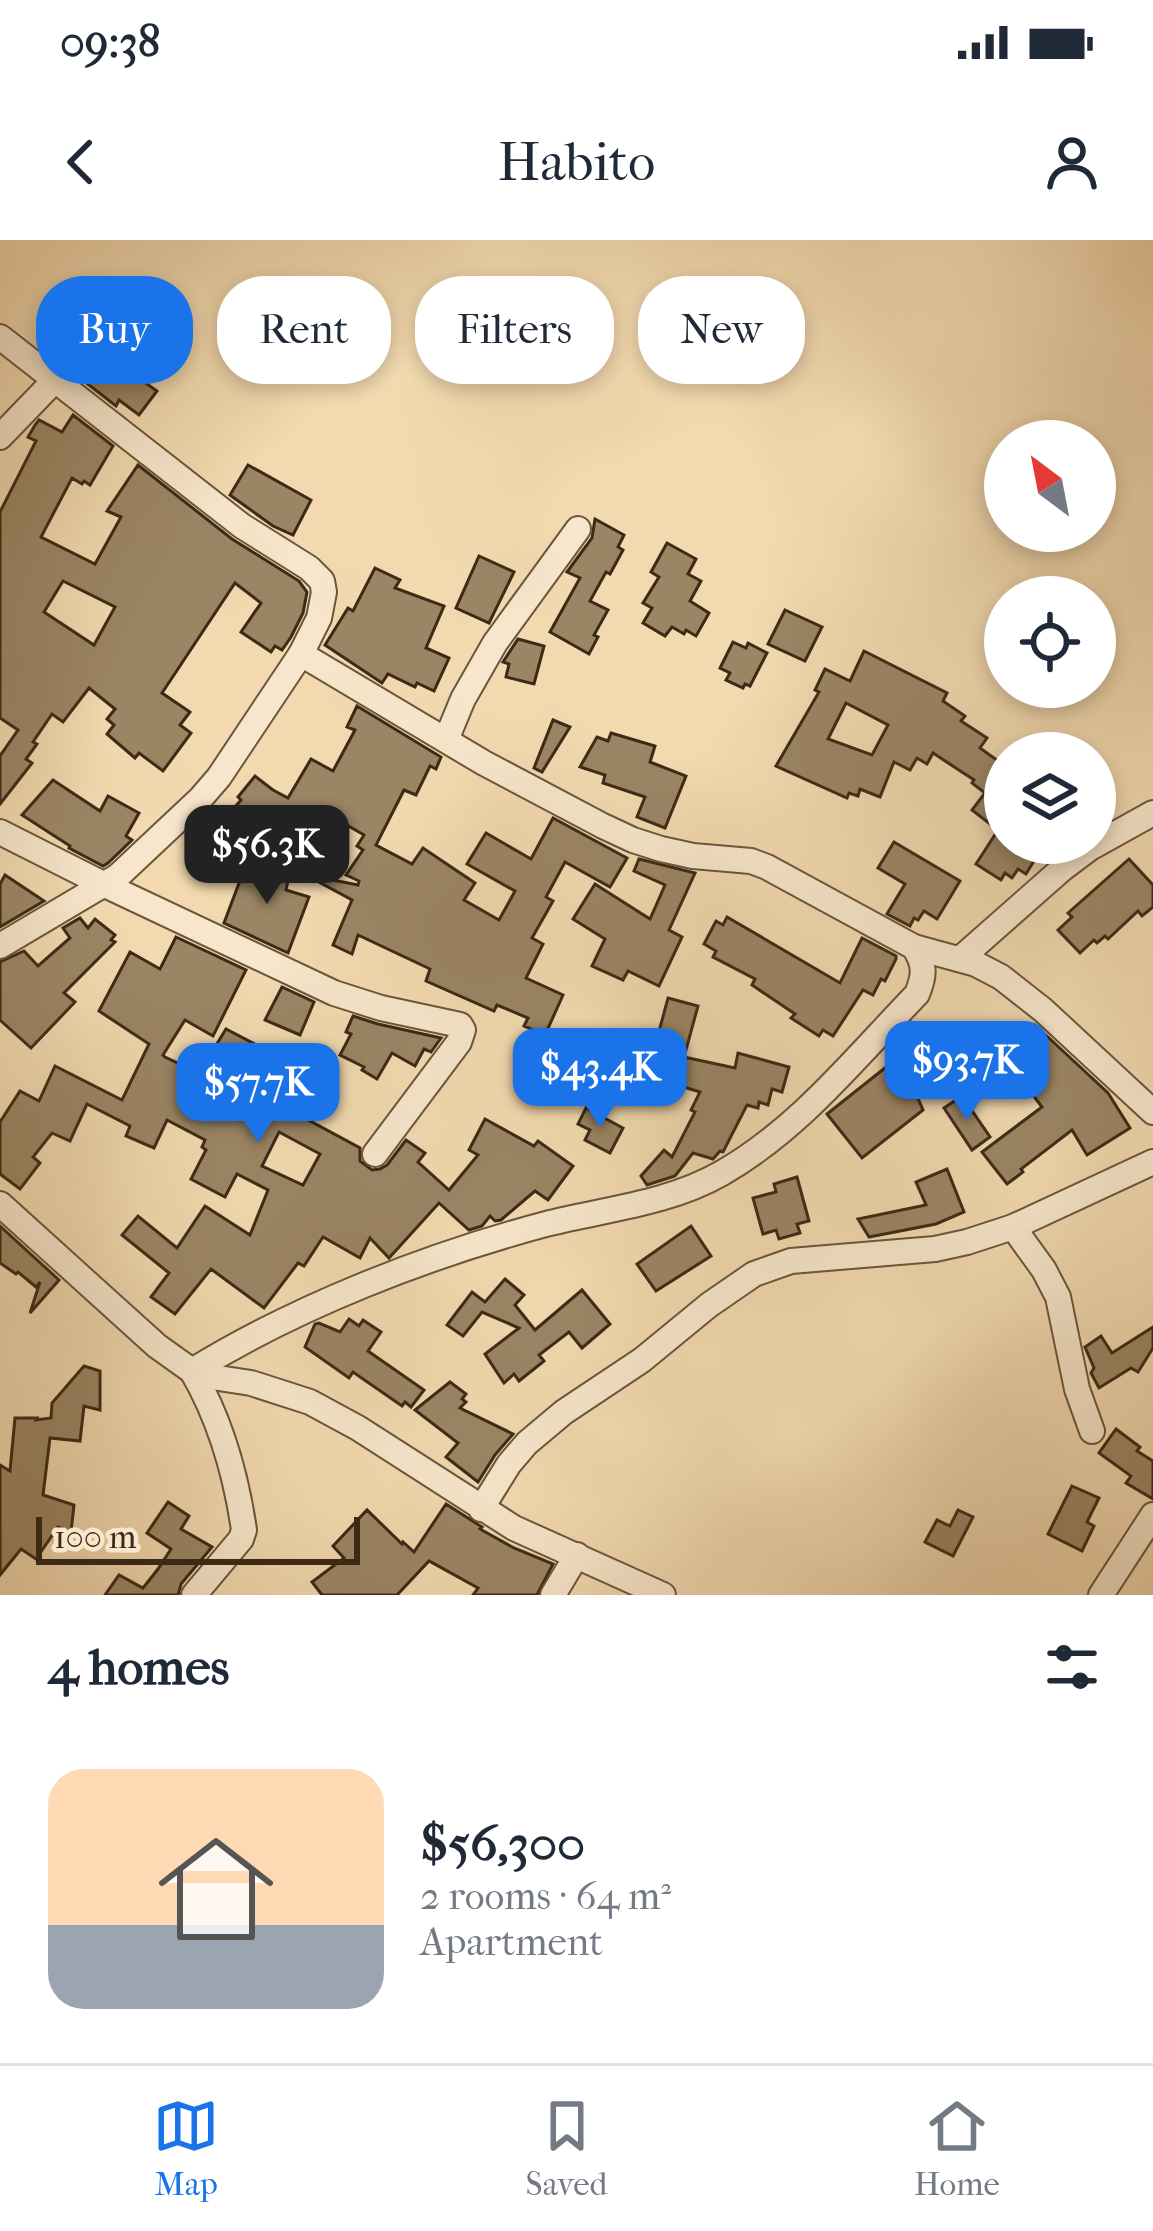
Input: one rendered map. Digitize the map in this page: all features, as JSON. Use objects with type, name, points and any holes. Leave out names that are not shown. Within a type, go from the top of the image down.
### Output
[{"type":"street","points":[[0,337],[36,365]]},
{"type":"street","points":[[0,437],[51,384]]},
{"type":"street","points":[[0,946],[105,885],[174,825],[219,777],[301,654],[323,604],[322,581],[308,568],[242,526],[60,384]]},
{"type":"street","points":[[446,740],[495,643],[578,530]]},
{"type":"street","points":[[301,654],[446,740],[633,840],[693,856],[751,861],[914,947],[991,970],[1043,1010],[1153,1112]]},
{"type":"street","points":[[961,958],[1062,869],[1153,813]]},
{"type":"street","points":[[0,832],[334,993],[460,1025],[463,1034],[447,1060],[375,1154]]},
{"type":"street","points":[[192,1371],[267,1329],[400,1272],[545,1224],[655,1200],[718,1175],[766,1143],[807,1107],[917,994],[923,969],[914,947]]},
{"type":"street","points":[[481,1509],[527,1443],[754,1274],[791,1261],[935,1249],[1013,1227],[1153,1162]]},
{"type":"street","points":[[0,1204],[157,1346],[192,1371],[310,1402],[514,1528],[663,1595]]},
{"type":"street","points":[[1013,1227],[1058,1297],[1077,1389],[1092,1431]]},
{"type":"street","points":[[192,1371],[233,1472],[244,1530],[194,1595]]},
{"type":"street","points":[[1101,1595],[1153,1515]]},
{"type":"street","points":[[554,1595],[577,1555]]},
{"type":"building","points":[[88,384],[147,384],[157,391],[139,415],[119,400],[116,406]]},
{"type":"building","points":[[73,415],[113,446],[90,485],[72,478],[41,537],[95,564],[121,517],[107,511],[138,465],[232,539],[299,581],[307,592],[291,637],[282,650],[275,646],[271,652],[241,632],[261,603],[235,583],[162,693],[190,712],[180,725],[191,733],[163,771],[139,753],[135,758],[107,734],[114,725],[107,719],[115,709],[89,688],[63,722],[52,714],[26,759],[32,763],[0,804],[0,756],[18,730],[0,718],[0,512],[36,441],[28,437],[35,425],[39,420],[62,432]],"holes":[[[63,581],[115,607],[94,645],[44,612]]]},
{"type":"building","points":[[248,465],[311,500],[293,535],[230,495]]},
{"type":"building","points":[[595,519],[624,535],[618,547],[623,550],[590,601],[608,610],[589,654],[550,632],[580,578],[567,572],[592,538]]},
{"type":"building","points":[[667,543],[696,559],[688,574],[701,581],[690,601],[709,613],[696,636],[672,627],[665,636],[643,623],[652,608],[643,603],[659,577],[651,572]]},
{"type":"building","points":[[479,556],[514,572],[489,623],[456,608]]},
{"type":"building","points":[[375,568],[400,580],[395,588],[444,606],[426,648],[449,658],[434,691],[388,674],[382,683],[325,645],[348,608],[353,611]]},
{"type":"building","points":[[785,610],[822,627],[805,661],[768,644]]},
{"type":"building","points":[[518,639],[544,646],[534,684],[506,677],[509,664],[503,662]]},
{"type":"building","points":[[733,642],[746,648],[748,643],[767,653],[750,686],[743,688],[726,680],[730,673],[720,668]]},
{"type":"building","points":[[864,651],[947,693],[943,701],[984,736],[980,748],[984,751],[984,792],[933,753],[927,764],[917,758],[910,770],[894,762],[880,797],[860,789],[858,796],[849,793],[847,798],[776,766],[819,692],[815,690],[825,669],[850,681]],"holes":[[[846,703],[888,725],[872,755],[828,739]]]},
{"type":"building","points":[[357,706],[441,757],[436,769],[430,766],[416,795],[404,790],[376,845],[412,864],[423,848],[475,883],[464,900],[499,920],[515,891],[467,864],[486,833],[531,859],[553,818],[627,858],[610,887],[565,862],[546,897],[553,901],[532,938],[543,944],[526,978],[563,995],[545,1035],[524,1026],[528,1018],[497,1005],[494,1011],[426,981],[430,969],[358,935],[352,954],[333,945],[352,900],[317,881],[318,877],[358,885],[359,881],[346,875],[363,850],[357,846],[364,835],[326,813],[306,856],[268,838],[233,809],[255,776],[288,798],[311,759],[333,771],[355,730],[347,727]]},
{"type":"building","points":[[553,720],[570,727],[542,772],[534,768]]},
{"type":"building","points":[[611,733],[655,746],[650,762],[686,776],[665,828],[637,817],[645,797],[603,783],[605,775],[580,767],[597,737],[608,741]]},
{"type":"building","points":[[53,780],[100,811],[108,796],[139,813],[126,836],[132,840],[108,863],[103,866],[69,848],[22,815]]},
{"type":"building","points":[[984,794],[984,819],[972,810]]},
{"type":"building","points":[[894,842],[960,881],[937,919],[924,911],[910,926],[887,914],[905,884],[878,868]]},
{"type":"building","points":[[984,852],[984,864],[1032,864],[1026,874],[1018,869],[1012,878],[1005,873],[1001,880],[976,864]]},
{"type":"building","points":[[639,859],[695,873],[669,930],[682,937],[659,986],[628,971],[623,980],[592,966],[605,939],[573,919],[595,884],[650,919],[665,885],[634,871]]},
{"type":"building","points":[[1129,859],[1153,885],[1153,907],[1142,916],[1138,911],[1108,939],[1094,940],[1080,953],[1058,930],[1072,917],[1068,913]]},
{"type":"building","points":[[255,865],[290,872],[286,890],[309,897],[288,953],[224,923],[244,870],[253,873]]},
{"type":"building","points":[[5,875],[44,901],[0,927],[0,884]]},
{"type":"building","points":[[727,917],[840,983],[862,938],[896,959],[873,995],[863,990],[833,1036],[823,1030],[819,1036],[752,985],[755,979],[713,957],[716,951],[704,944],[716,921],[723,925]]},
{"type":"building","points":[[80,918],[88,928],[95,919],[115,935],[111,940],[115,942],[64,993],[75,1002],[31,1048],[0,1020],[0,962],[24,951],[38,966],[70,938],[63,928]]},
{"type":"building","points":[[176,937],[246,970],[213,1036],[185,1020],[165,1057],[199,1073],[226,1029],[264,1049],[253,1068],[286,1085],[277,1103],[360,1148],[360,1161],[372,1170],[387,1165],[406,1140],[425,1153],[418,1162],[449,1190],[478,1155],[469,1150],[485,1119],[534,1146],[538,1141],[573,1166],[548,1200],[535,1191],[501,1220],[490,1216],[482,1226],[469,1230],[439,1203],[389,1258],[370,1238],[360,1258],[323,1237],[304,1266],[298,1263],[264,1308],[211,1269],[175,1314],[151,1297],[169,1273],[122,1235],[138,1216],[177,1248],[205,1206],[250,1235],[268,1190],[237,1174],[225,1197],[191,1179],[206,1150],[202,1147],[205,1140],[167,1120],[154,1148],[126,1136],[130,1126],[87,1104],[70,1141],[52,1133],[33,1157],[40,1163],[20,1189],[0,1174],[0,1122],[20,1091],[39,1101],[55,1066],[122,1100],[149,1044],[99,1011],[130,952],[160,969]],"holes":[[[279,1132],[320,1154],[303,1185],[262,1166]]]},
{"type":"building","points":[[282,987],[314,1002],[300,1035],[265,1020]]},
{"type":"building","points":[[668,998],[698,1006],[684,1057],[735,1068],[738,1053],[789,1067],[782,1092],[772,1089],[768,1105],[747,1105],[723,1152],[713,1159],[693,1153],[675,1176],[647,1185],[641,1176],[664,1150],[672,1157],[700,1092],[657,1079],[664,1053],[654,1050]]},
{"type":"building","points":[[353,1016],[441,1038],[431,1052],[424,1049],[415,1066],[392,1053],[377,1079],[340,1055],[351,1034],[346,1032]]},
{"type":"building","points":[[1035,1025],[1108,1093],[1130,1128],[1087,1155],[1072,1130],[1007,1184],[982,1152],[1042,1107],[1017,1074],[1031,1064],[1013,1043]]},
{"type":"building","points":[[900,1056],[923,1110],[862,1158],[827,1114]]},
{"type":"building","points":[[962,1096],[990,1137],[972,1150],[944,1108]]},
{"type":"building","points":[[586,1108],[623,1128],[610,1153],[585,1140],[590,1130],[578,1124]]},
{"type":"building","points":[[947,1169],[964,1212],[936,1224],[869,1237],[858,1219],[926,1205],[916,1182]]},
{"type":"building","points":[[797,1177],[809,1221],[797,1224],[800,1233],[779,1239],[776,1230],[763,1234],[753,1198],[776,1192],[774,1184]]},
{"type":"building","points":[[0,1226],[59,1280],[30,1313],[40,1282],[36,1287],[0,1263]]},
{"type":"building","points":[[691,1226],[711,1256],[656,1291],[637,1264]]},
{"type":"building","points":[[505,1279],[524,1295],[515,1305],[535,1330],[582,1290],[610,1324],[582,1348],[569,1332],[539,1355],[544,1361],[519,1381],[514,1374],[504,1383],[485,1354],[519,1328],[482,1312],[463,1336],[447,1325],[472,1292],[485,1302]]},
{"type":"building","points":[[349,1319],[359,1326],[363,1320],[381,1332],[368,1351],[424,1390],[411,1407],[405,1402],[402,1406],[353,1372],[349,1378],[305,1347],[315,1324],[340,1332]]},
{"type":"building","points":[[1153,1327],[1153,1348],[1138,1372],[1131,1368],[1099,1388],[1085,1347],[1101,1336],[1112,1353]]},
{"type":"building","points":[[84,1366],[100,1371],[100,1410],[84,1406],[80,1441],[50,1438],[43,1495],[74,1505],[71,1532],[58,1527],[36,1559],[21,1549],[0,1575],[0,1465],[10,1471],[15,1418],[51,1418],[52,1403]]},
{"type":"building","points":[[450,1382],[466,1394],[460,1408],[513,1434],[478,1482],[446,1457],[458,1443],[415,1410]]},
{"type":"building","points":[[1116,1429],[1153,1461],[1153,1499],[1126,1483],[1131,1476],[1099,1453]]},
{"type":"building","points":[[1072,1486],[1099,1498],[1087,1522],[1094,1526],[1082,1551],[1048,1534]]},
{"type":"building","points":[[168,1502],[189,1516],[181,1529],[212,1547],[181,1584],[178,1595],[105,1595],[119,1575],[143,1588],[158,1569],[171,1549],[147,1533]]},
{"type":"building","points":[[446,1504],[480,1529],[553,1564],[537,1595],[473,1595],[478,1588],[429,1561],[397,1595],[322,1595],[312,1582],[344,1558],[333,1546],[367,1510],[414,1552]]},
{"type":"building","points":[[958,1510],[973,1517],[953,1556],[925,1542],[937,1520],[950,1526]]}]
